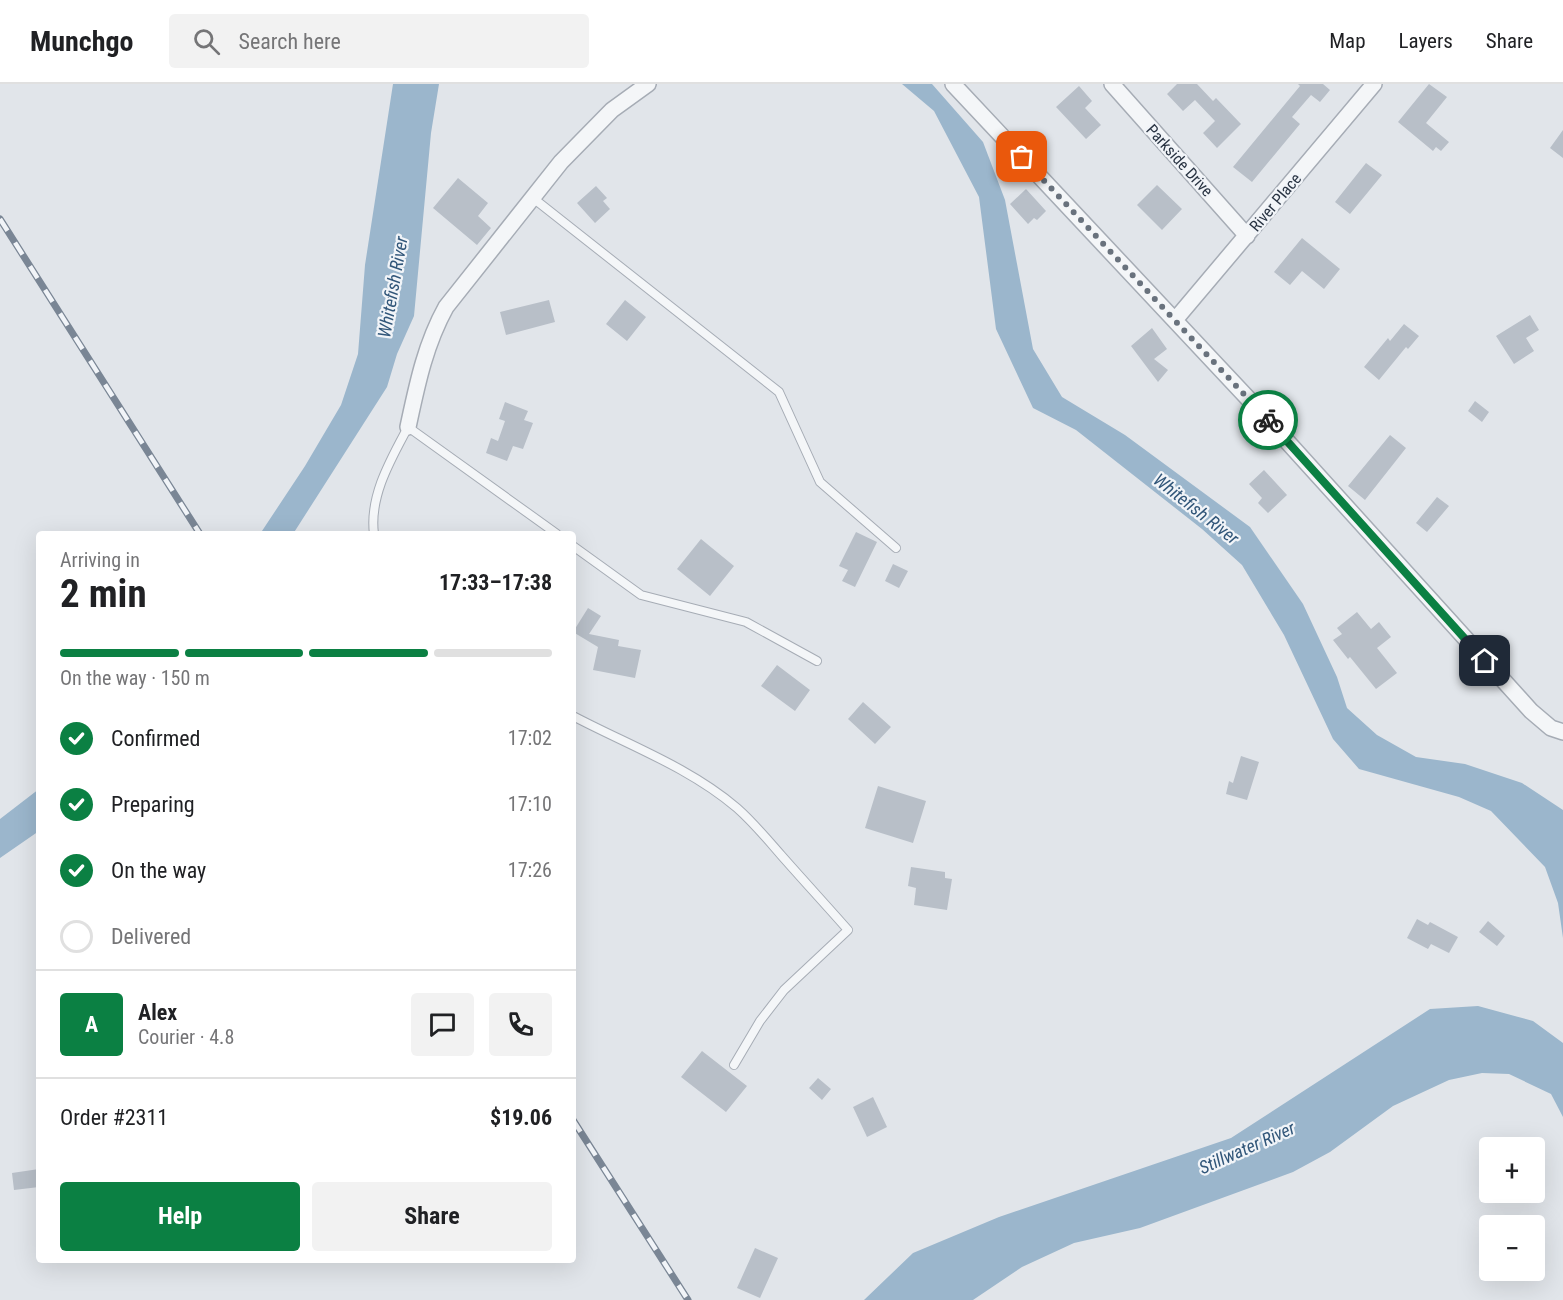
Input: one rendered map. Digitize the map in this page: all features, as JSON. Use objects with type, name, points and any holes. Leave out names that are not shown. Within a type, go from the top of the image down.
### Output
[{"type":"street","points":[[408,427],[425,354],[446,308],[533,198],[589,132],[612,110],[648,84]]},
{"type":"street","points":[[953,84],[1175,320],[1531,711],[1551,728],[1563,732]]},
{"type":"street","name":"Parkside Drive","points":[[1112,84],[1247,236]]},
{"type":"street","name":"River Place","points":[[1175,320],[1374,84]]},
{"type":"lane","points":[[533,198],[779,392],[820,482],[896,548]]},
{"type":"lane","points":[[374,531],[374,507],[379,490],[408,427],[553,531]]},
{"type":"lane","points":[[576,548],[641,595],[746,622],[817,661]]},
{"type":"lane","points":[[576,717],[639,747],[691,776],[724,798],[760,832],[848,930],[784,990],[760,1021],[734,1065]]},
{"type":"water","name":"Whitefish River","points":[[393,84],[439,84],[431,133],[414,316],[397,354],[387,387],[295,531],[262,531],[305,466],[341,405],[358,354],[365,265]]},
{"type":"water","name":"Whitefish River","points":[[902,84],[932,84],[983,142],[1005,200],[1033,349],[1062,397],[1125,435],[1250,527],[1303,604],[1337,677],[1347,708],[1377,735],[1416,757],[1465,764],[1522,783],[1563,810],[1563,938],[1558,903],[1545,867],[1491,811],[1459,797],[1359,769],[1333,739],[1284,635],[1242,565],[1202,529],[1076,430],[1033,408],[996,329],[979,197],[934,111]]},
{"type":"water","points":[[36,791],[36,833],[0,858],[0,819]]},
{"type":"water","name":"Stillwater River","points":[[1478,1006],[1533,1021],[1563,1043],[1563,1117],[1551,1094],[1509,1074],[1482,1073],[1449,1080],[1393,1106],[1330,1152],[1293,1172],[1140,1228],[1074,1243],[1022,1267],[973,1300],[864,1300],[913,1253],[999,1217],[1231,1138],[1430,1009]]},
{"type":"building","points":[[1177,84],[1197,84],[1213,101],[1216,98],[1241,124],[1217,148],[1203,133],[1215,121],[1195,100],[1183,111],[1167,94]]},
{"type":"building","points":[[1298,84],[1323,84],[1330,90],[1320,102],[1311,95],[1292,117],[1300,124],[1252,182],[1233,167],[1300,86]]},
{"type":"building","points":[[1429,84],[1447,97],[1426,123],[1449,142],[1441,151],[1436,147],[1433,151],[1398,122]]},
{"type":"building","points":[[1079,86],[1092,101],[1085,108],[1101,125],[1086,139],[1056,107]]},
{"type":"building","points":[[1563,130],[1563,158],[1550,148]]},
{"type":"building","points":[[1366,163],[1382,175],[1350,214],[1335,202]]},
{"type":"building","points":[[458,178],[488,203],[478,216],[491,228],[477,245],[433,208]]},
{"type":"building","points":[[1157,185],[1182,209],[1162,230],[1137,205]]},
{"type":"building","points":[[596,186],[607,198],[603,201],[610,209],[595,223],[577,203]]},
{"type":"building","points":[[1026,189],[1046,211],[1037,220],[1034,218],[1028,224],[1010,204]]},
{"type":"building","points":[[1302,238],[1340,269],[1324,289],[1302,271],[1290,285],[1274,272]]},
{"type":"building","points":[[549,300],[555,322],[506,335],[500,312]]},
{"type":"building","points":[[625,300],[646,317],[627,341],[606,324]]},
{"type":"building","points":[[1530,315],[1539,330],[1526,338],[1534,351],[1514,364],[1496,336]]},
{"type":"building","points":[[1404,324],[1419,336],[1408,349],[1406,347],[1379,380],[1364,367],[1388,338],[1390,341]]},
{"type":"building","points":[[1152,328],[1167,349],[1154,359],[1168,370],[1158,382],[1131,346]]},
{"type":"building","points":[[1475,401],[1489,412],[1482,422],[1468,411]]},
{"type":"building","points":[[505,402],[528,411],[524,420],[533,423],[523,449],[513,446],[507,461],[486,453],[491,438],[498,441],[505,421],[499,419]]},
{"type":"building","points":[[1390,435],[1406,448],[1365,500],[1348,486]]},
{"type":"building","points":[[1264,470],[1287,495],[1268,513],[1258,503],[1262,498],[1249,484]]},
{"type":"building","points":[[1437,497],[1449,506],[1427,532],[1416,523]]},
{"type":"building","points":[[856,532],[877,542],[855,587],[842,581],[848,570],[839,566]]},
{"type":"building","points":[[701,539],[734,566],[710,596],[677,569]]},
{"type":"building","points":[[893,564],[908,571],[899,588],[885,581]]},
{"type":"building","points":[[588,608],[601,616],[589,634],[619,640],[618,646],[641,650],[635,678],[593,670],[598,647],[576,634],[576,627]]},
{"type":"building","points":[[1357,612],[1371,629],[1379,622],[1391,637],[1377,648],[1397,673],[1376,689],[1333,640],[1342,634],[1337,628]]},
{"type":"building","points":[[777,665],[810,690],[795,711],[761,686]]},
{"type":"building","points":[[863,702],[891,727],[875,744],[848,719]]},
{"type":"building","points":[[1241,756],[1259,762],[1247,800],[1226,794],[1229,781],[1233,783]]},
{"type":"building","points":[[878,786],[926,801],[913,843],[865,828]]},
{"type":"building","points":[[911,867],[945,872],[945,878],[952,879],[947,910],[914,905],[916,888],[908,886]]},
{"type":"building","points":[[1417,919],[1428,925],[1430,922],[1458,937],[1449,953],[1431,944],[1428,949],[1407,938]]},
{"type":"building","points":[[1488,921],[1505,936],[1497,946],[1479,932]]},
{"type":"building","points":[[702,1051],[747,1086],[726,1112],[681,1077]]},
{"type":"building","points":[[818,1078],[831,1089],[822,1100],[809,1088]]},
{"type":"building","points":[[873,1097],[887,1127],[867,1137],[853,1107]]},
{"type":"building","points":[[36,1169],[36,1187],[14,1190],[12,1173]]},
{"type":"building","points":[[755,1248],[778,1258],[760,1298],[737,1288]]},
{"type":"railway","points":[[0,219],[198,531]]},
{"type":"railway","points":[[576,1125],[688,1300]]},
{"type":"way so far","points":[[1022,157],[1268,420]]},
{"type":"route","points":[[1268,420],[1485,661]]}]
